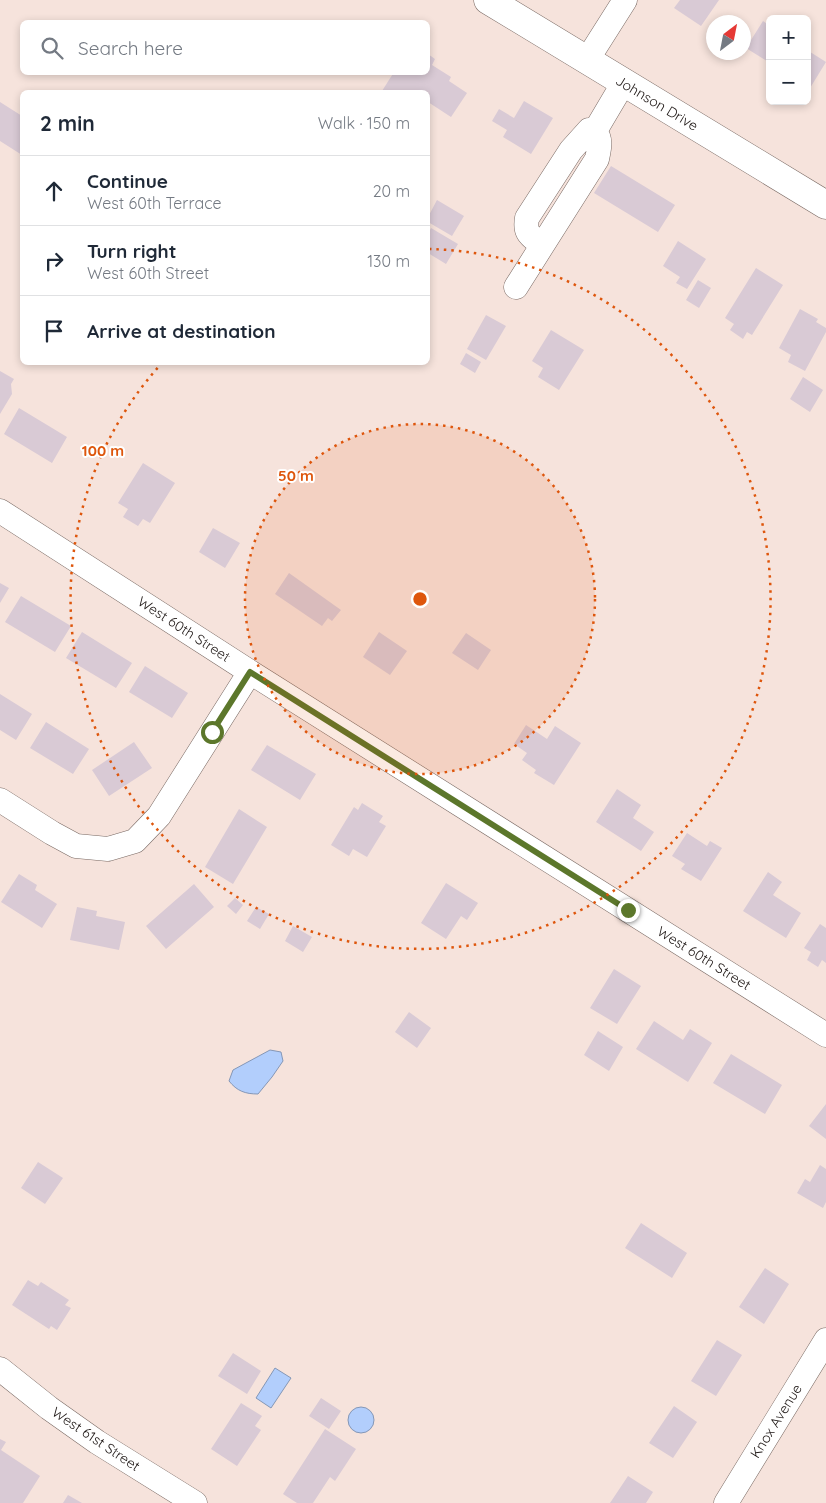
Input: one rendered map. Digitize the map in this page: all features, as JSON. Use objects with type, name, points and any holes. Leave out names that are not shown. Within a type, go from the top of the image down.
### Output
[{"type":"main road","name":"Johnson Drive","points":[[488,0],[826,205]]},
{"type":"street","points":[[588,60],[625,0]]},
{"type":"street","points":[[516,287],[597,159],[600,137],[595,131],[624,82]]},
{"type":"street","name":"West 60th Street","points":[[0,510],[250,672],[826,1035]]},
{"type":"street","points":[[0,800],[76,846],[108,849],[136,841],[159,816],[250,672]]},
{"type":"street","name":"Knox Avenue","points":[[726,1503],[826,1340]]},
{"type":"street","name":"West 61st Street","points":[[0,1369],[49,1408],[97,1442],[195,1503]]},
{"type":"water","points":[[270,1050],[281,1052],[283,1061],[258,1094],[242,1091],[229,1081],[233,1070]]},
{"type":"water","points":[[275,1368],[291,1378],[271,1408],[256,1398]]},
{"type":"water","points":[[361,1407],[370,1411],[374,1420],[370,1429],[361,1433],[352,1429],[348,1420],[352,1411]]},
{"type":"building","points":[[680,0],[719,0],[709,15],[706,15],[706,19],[701,26],[674,8]]},
{"type":"building","points":[[763,21],[766,23],[766,60],[751,51],[751,40]]},
{"type":"building","points":[[811,53],[826,62],[811,86]]},
{"type":"building","points":[[430,55],[435,59],[432,65],[451,77],[449,81],[467,93],[451,117],[430,103],[430,90],[383,90],[392,75],[430,75]]},
{"type":"building","points":[[524,101],[553,118],[531,154],[503,137],[507,130],[492,121],[499,109],[514,118]]},
{"type":"building","points":[[0,102],[20,115],[20,154],[0,141]]},
{"type":"building","points":[[611,166],[675,205],[658,232],[594,193]]},
{"type":"building","points":[[437,200],[464,216],[452,236],[430,223],[430,213]]},
{"type":"building","points":[[431,228],[458,244],[446,264],[430,254]]},
{"type":"building","points":[[678,241],[706,259],[687,289],[676,283],[680,277],[663,266]]},
{"type":"building","points":[[756,268],[783,285],[752,335],[747,332],[743,339],[730,330],[734,324],[725,318]]},
{"type":"building","points":[[698,280],[711,288],[699,308],[686,300]]},
{"type":"building","points":[[800,309],[818,319],[816,322],[826,328],[826,332],[805,371],[788,362],[791,355],[779,348]]},
{"type":"building","points":[[486,315],[506,326],[486,360],[467,349]]},
{"type":"building","points":[[551,330],[584,350],[559,390],[538,377],[543,368],[532,361]]},
{"type":"building","points":[[466,353],[481,362],[475,373],[460,364]]},
{"type":"building","points":[[0,371],[14,379],[11,384],[12,394],[0,414]]},
{"type":"building","points":[[803,377],[823,390],[810,412],[790,399]]},
{"type":"building","points":[[19,408],[67,437],[52,463],[4,434]]},
{"type":"building","points":[[143,463],[175,483],[150,523],[143,519],[138,526],[123,517],[128,509],[118,503]]},
{"type":"building","points":[[213,528],[240,543],[225,568],[199,552]]},
{"type":"building","points":[[289,573],[341,610],[332,621],[328,618],[322,626],[275,594]]},
{"type":"building","points":[[0,583],[9,588],[0,603]]},
{"type":"building","points":[[21,596],[71,626],[55,652],[5,622]]},
{"type":"building","points":[[82,632],[132,663],[116,688],[66,658]]},
{"type":"building","points":[[379,632],[407,651],[390,675],[363,657]]},
{"type":"building","points":[[466,633],[491,650],[478,670],[452,653]]},
{"type":"building","points":[[145,666],[188,693],[172,718],[129,692]]},
{"type":"building","points":[[0,694],[32,714],[16,740],[0,730]]},
{"type":"building","points":[[46,722],[89,749],[73,774],[30,748]]},
{"type":"building","points":[[526,725],[547,739],[555,726],[581,743],[554,785],[534,773],[536,770],[522,760],[527,753],[514,744]]},
{"type":"building","points":[[134,742],[152,768],[109,796],[92,770]]},
{"type":"building","points":[[267,745],[316,774],[300,800],[251,770]]},
{"type":"building","points":[[617,789],[641,805],[633,818],[654,832],[641,851],[596,822]]},
{"type":"building","points":[[362,803],[383,816],[379,822],[386,826],[367,857],[353,849],[349,856],[331,845],[354,807],[358,810]]},
{"type":"building","points":[[239,809],[267,827],[233,884],[205,867]]},
{"type":"building","points":[[687,833],[707,846],[710,841],[722,848],[701,881],[681,869],[685,864],[672,856]]},
{"type":"building","points":[[768,872],[782,882],[773,895],[801,913],[786,938],[743,911]]},
{"type":"building","points":[[19,874],[37,885],[35,890],[57,904],[42,928],[1,902]]},
{"type":"building","points":[[446,883],[478,903],[467,920],[461,916],[446,939],[421,923]]},
{"type":"building","points":[[194,884],[214,907],[166,949],[146,926]]},
{"type":"building","points":[[235,898],[243,905],[236,914],[227,906]]},
{"type":"building","points":[[77,907],[97,911],[96,916],[125,922],[119,950],[70,940]]},
{"type":"building","points":[[256,907],[269,914],[260,929],[247,921]]},
{"type":"building","points":[[820,924],[826,928],[826,963],[822,960],[818,967],[807,960],[811,952],[804,948]]},
{"type":"building","points":[[293,926],[312,937],[303,952],[285,941]]},
{"type":"building","points":[[614,969],[641,986],[617,1024],[590,1008]]},
{"type":"building","points":[[409,1012],[431,1028],[417,1048],[395,1032]]},
{"type":"building","points":[[654,1021],[683,1040],[690,1029],[712,1043],[688,1082],[636,1049]]},
{"type":"building","points":[[598,1031],[623,1047],[609,1071],[584,1055]]},
{"type":"building","points":[[731,1054],[782,1085],[765,1114],[713,1083]]},
{"type":"building","points":[[826,1104],[826,1139],[809,1126]]},
{"type":"building","points":[[38,1162],[63,1178],[45,1204],[21,1188]]},
{"type":"building","points":[[820,1165],[826,1169],[826,1202],[823,1208],[797,1193],[805,1179],[810,1182]]},
{"type":"building","points":[[641,1223],[687,1253],[672,1278],[625,1248]]},
{"type":"building","points":[[765,1268],[789,1284],[764,1324],[739,1307]]},
{"type":"building","points":[[28,1280],[38,1286],[41,1282],[69,1300],[65,1305],[71,1308],[57,1330],[51,1326],[49,1329],[12,1305]]},
{"type":"building","points":[[717,1340],[742,1355],[716,1396],[691,1381]]},
{"type":"building","points":[[233,1353],[261,1371],[247,1394],[218,1376]]},
{"type":"building","points":[[321,1398],[341,1411],[329,1429],[309,1416]]},
{"type":"building","points":[[241,1403],[262,1416],[255,1426],[261,1430],[237,1466],[211,1449]]},
{"type":"building","points":[[674,1406],[697,1422],[673,1458],[649,1443]]},
{"type":"building","points":[[325,1429],[356,1449],[335,1481],[330,1477],[313,1503],[297,1503],[283,1494]]},
{"type":"building","points":[[0,1439],[6,1442],[1,1450],[40,1476],[23,1503],[0,1503]]},
{"type":"building","points":[[628,1476],[653,1492],[646,1503],[610,1503]]},
{"type":"building","points":[[68,1495],[82,1503],[63,1503]]},
{"type":"route","points":[[212,732],[250,672],[628,910]]}]
